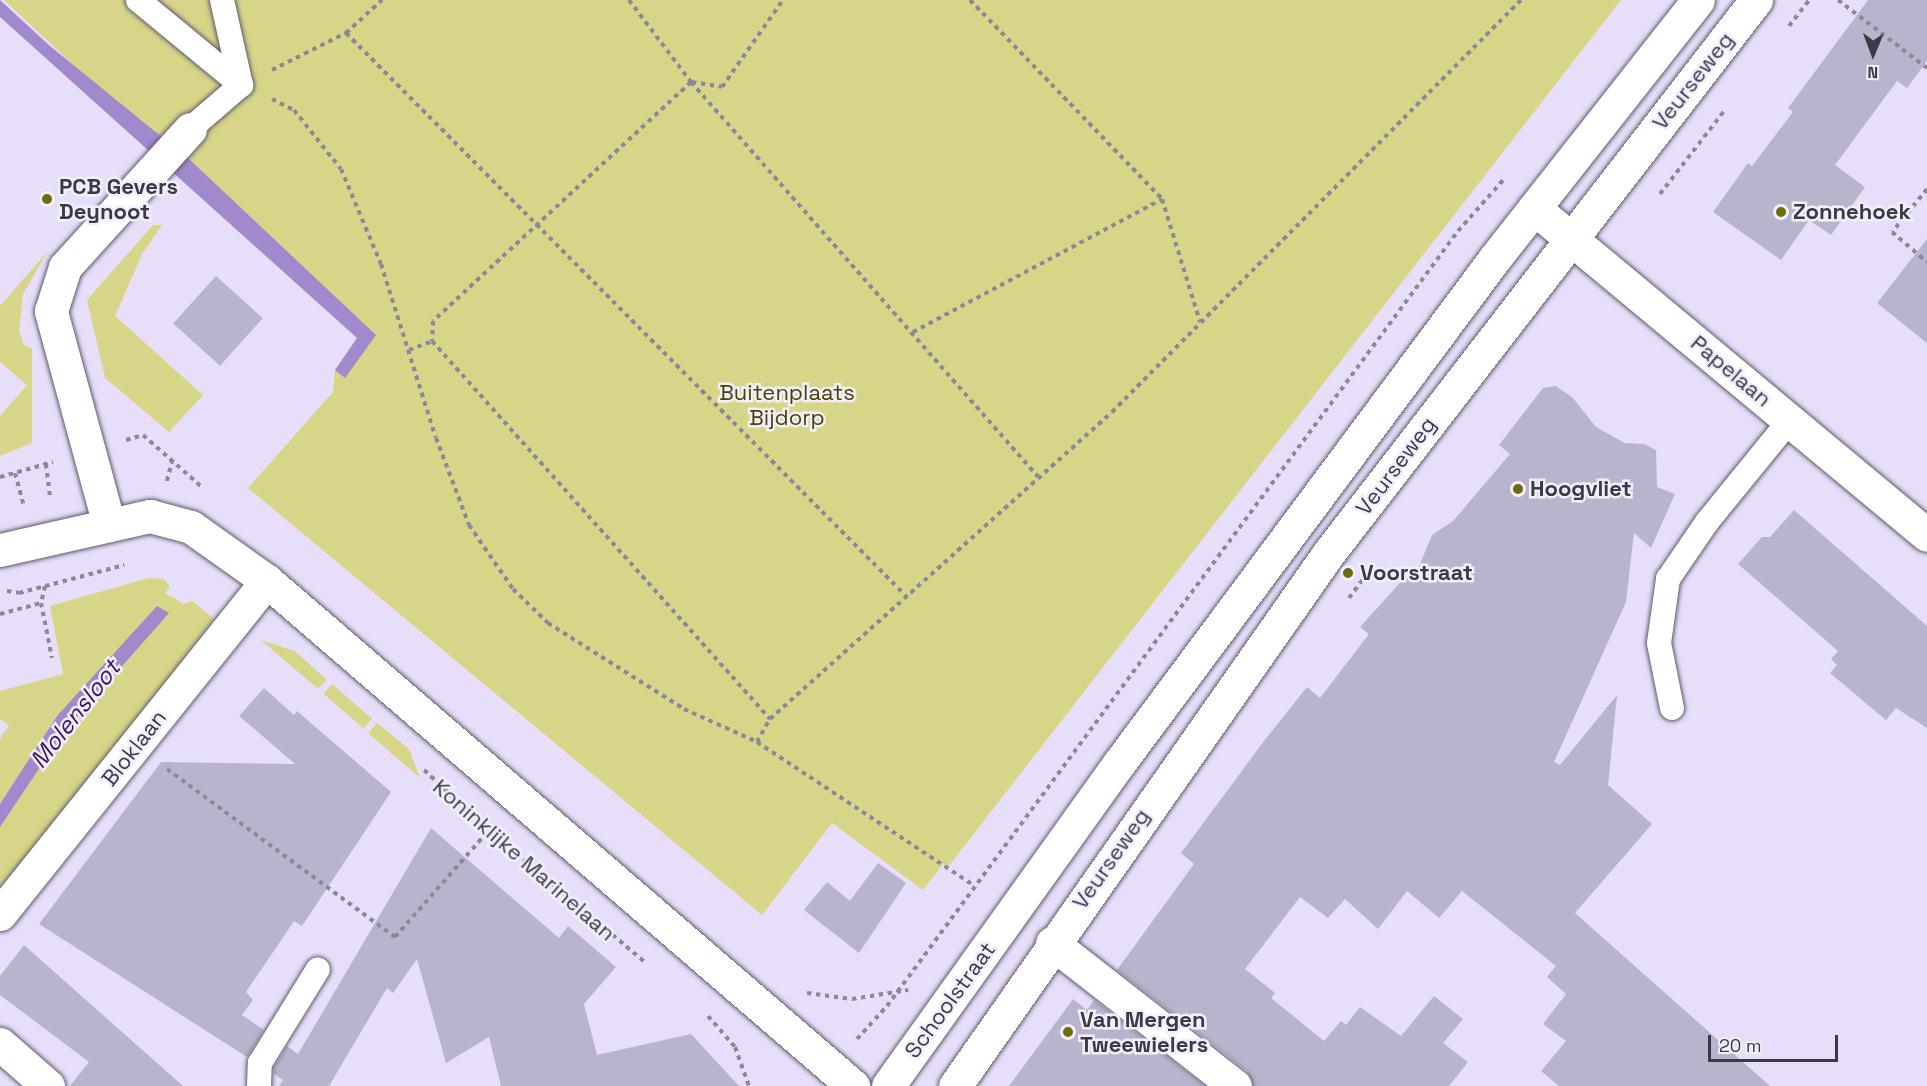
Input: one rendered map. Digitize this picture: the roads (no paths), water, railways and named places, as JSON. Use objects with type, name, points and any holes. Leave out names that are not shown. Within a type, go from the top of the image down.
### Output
[{"type":"street","name":"Veurseweg","points":[[1011,915],[1134,743],[1534,208],[1698,0]]},
{"type":"street","name":"Veurseweg","points":[[1052,943],[1328,554],[1756,0]]},
{"type":"street","points":[[109,525],[51,311],[65,267],[190,129]]},
{"type":"street","name":"Papelaan","points":[[1534,208],[1927,535]]},
{"type":"street","name":"Koninklijke Marinelaan","points":[[0,550],[150,516],[191,527],[267,581],[853,1086]]},
{"type":"street","name":"Bloklaan","points":[[0,914],[267,581]]},
{"type":"street","name":"Schoolstraat","points":[[888,1086],[1011,915]]},
{"type":"street","points":[[955,1086],[1052,943],[1235,1086]]},
{"type":"street","points":[[0,1044],[48,1086]]},
{"type":"lane","points":[[138,0],[241,85]]},
{"type":"lane","points":[[222,0],[241,85]]},
{"type":"lane","points":[[190,129],[241,85]]},
{"type":"lane","points":[[1672,708],[1659,643],[1668,579],[1707,522],[1790,420]]},
{"type":"lane","points":[[259,1086],[260,1063],[318,969]]},
{"type":"water","points":[[0,0],[50,46],[190,160],[376,335],[345,378],[335,370],[357,338],[0,17]]},
{"type":"water","name":"Molensloot","points":[[157,606],[169,613],[63,733],[0,827],[0,804],[57,716]]},
{"type":"place","name":"PCB Gevers Deynoot","points":[[47,199]]},
{"type":"place","name":"Zonnehoek","points":[[1781,212]]},
{"type":"place","name":"Hoogvliet","points":[[1518,489]]},
{"type":"place","name":"Voorstraat","points":[[1348,573]]},
{"type":"place","name":"Van Mergen Tweewielers","points":[[1068,1032]]},
{"type":"park label","name":"Buitenplaats Bijdorp","points":[[787,404]]}]
